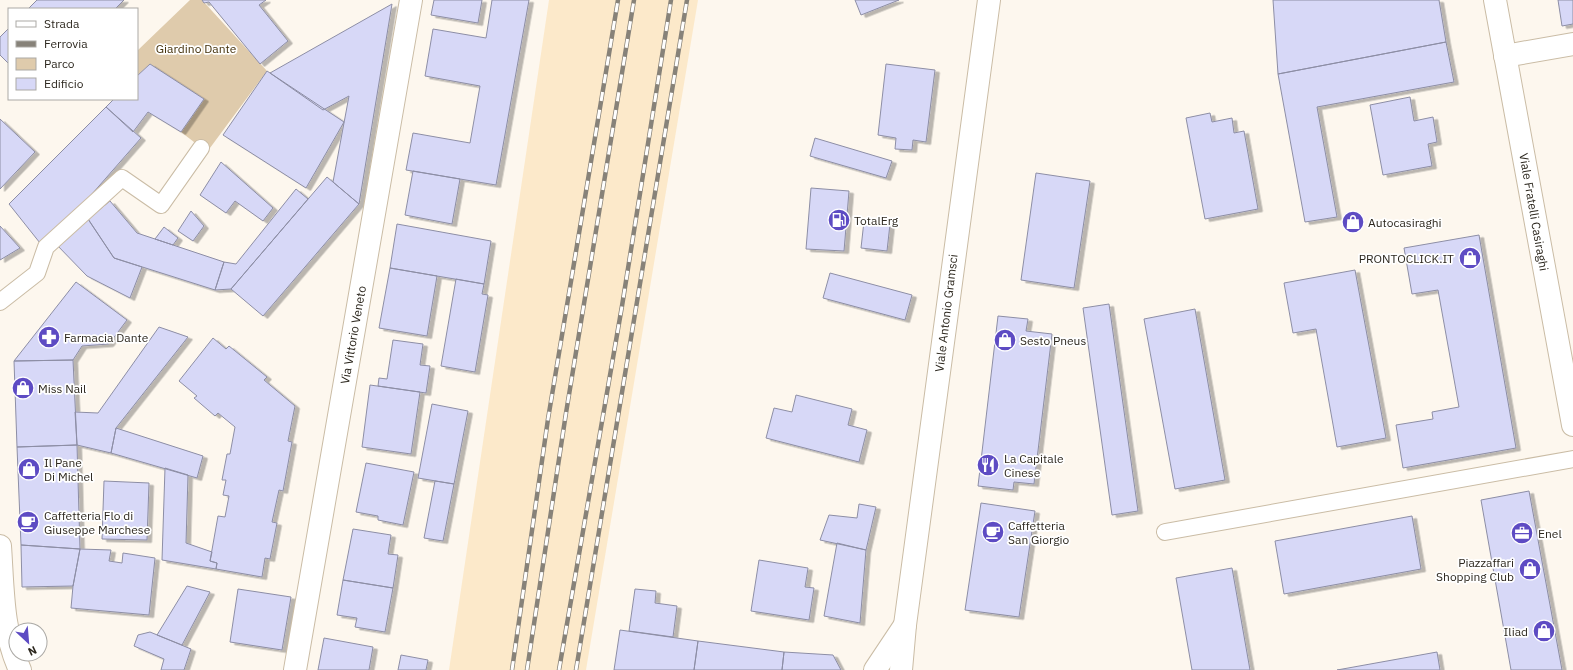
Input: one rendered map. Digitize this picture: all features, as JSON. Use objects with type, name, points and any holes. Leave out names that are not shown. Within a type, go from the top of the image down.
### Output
[{"type":"street","name":"Via Vittorio Veneto","points":[[295,670],[411,0]]},
{"type":"street","name":"Viale Antonio Gramsci","points":[[901,670],[905,625],[990,0]]},
{"type":"street","name":"Viale Fratelli Casiraghi","points":[[1495,0],[1573,424]]},
{"type":"street","points":[[1505,56],[1573,44]]},
{"type":"street","points":[[0,546],[5,620],[13,654],[20,670]]},
{"type":"street","name":"Viale Antonio Gramsci","points":[[890,670],[905,625]]},
{"type":"street","points":[[875,670],[905,625]]},
{"type":"lane","points":[[0,302],[37,273],[46,247],[122,178],[161,205],[201,148]]},
{"type":"lane","points":[[1166,532],[1573,459]]},
{"type":"shaded area","points":[[549,0],[698,0],[586,670],[449,670]]},
{"type":"green space","name":"Giardino Dante","points":[[190,0],[202,0],[267,71],[207,152],[181,132],[204,99],[150,64],[138,75],[138,50]]},
{"type":"building","points":[[37,0],[124,0],[116,8],[29,8]]},
{"type":"building","points":[[202,0],[266,0],[259,5],[288,41],[260,64],[209,2],[204,3]]},
{"type":"building","points":[[434,0],[482,0],[478,23],[431,15]]},
{"type":"building","points":[[492,0],[529,0],[496,185],[406,170],[413,133],[470,143],[480,86],[425,76],[433,29],[486,38]]},
{"type":"building","points":[[855,0],[899,0],[861,15]]},
{"type":"building","points":[[1273,0],[1439,0],[1446,42],[1278,74]]},
{"type":"building","points":[[1558,0],[1573,0],[1573,24],[1562,26]]},
{"type":"building","points":[[392,4],[359,204],[333,182],[349,96],[323,110],[270,73]]},
{"type":"building","points":[[8,29],[8,63],[0,55],[0,37]]},
{"type":"building","points":[[1446,42],[1454,82],[1317,107],[1337,217],[1305,222],[1278,74]]},
{"type":"building","points":[[150,64],[204,99],[181,132],[148,112],[133,132],[106,107],[113,100],[138,100],[138,75]]},
{"type":"building","points":[[886,64],[935,70],[926,142],[913,140],[912,150],[895,149],[896,138],[878,135]]},
{"type":"building","points":[[267,71],[344,122],[306,188],[223,135]]},
{"type":"building","points":[[1410,97],[1414,121],[1433,117],[1437,142],[1428,144],[1432,166],[1383,175],[1370,105]]},
{"type":"building","points":[[106,107],[141,138],[78,210],[40,243],[9,204]]},
{"type":"building","points":[[1210,113],[1212,122],[1232,118],[1234,133],[1244,131],[1258,209],[1205,219],[1186,118]]},
{"type":"building","points":[[0,119],[35,152],[0,189]]},
{"type":"building","points":[[815,138],[892,161],[886,178],[810,156]]},
{"type":"building","points":[[221,162],[273,208],[263,221],[235,201],[226,213],[200,195]]},
{"type":"building","points":[[413,171],[460,179],[452,224],[405,215]]},
{"type":"building","points":[[1036,173],[1090,181],[1074,288],[1021,280]]},
{"type":"building","points":[[327,177],[359,204],[263,316],[231,289]]},
{"type":"building","points":[[811,188],[849,191],[844,251],[806,249]]},
{"type":"building","points":[[296,189],[308,199],[231,289],[215,290],[224,262],[236,264]]},
{"type":"building","points":[[110,201],[137,233],[224,262],[215,290],[114,258],[88,219]]},
{"type":"building","points":[[191,211],[204,226],[193,241],[178,231]]},
{"type":"building","points":[[88,219],[114,258],[142,267],[130,298],[87,276],[55,243]]},
{"type":"building","points":[[864,221],[890,224],[887,251],[861,248]]},
{"type":"building","points":[[397,224],[491,241],[484,284],[390,268]]},
{"type":"building","points":[[0,226],[20,248],[0,260]]},
{"type":"building","points":[[164,227],[178,238],[173,245],[155,239]]},
{"type":"building","points":[[1479,235],[1516,448],[1403,468],[1396,425],[1433,419],[1432,412],[1459,407],[1438,290],[1412,294],[1404,248]]},
{"type":"building","points":[[390,268],[437,276],[427,336],[379,328]]},
{"type":"building","points":[[1355,270],[1386,438],[1337,447],[1316,329],[1293,333],[1284,283]]},
{"type":"building","points":[[830,273],[912,295],[905,320],[823,298]]},
{"type":"building","points":[[456,279],[484,284],[482,294],[488,295],[475,372],[441,366]]},
{"type":"building","points":[[76,282],[127,320],[109,344],[82,346],[73,360],[14,361]]},
{"type":"building","points":[[1109,304],[1138,511],[1112,515],[1083,308]]},
{"type":"building","points":[[1195,309],[1225,480],[1175,489],[1144,319]]},
{"type":"building","points":[[998,316],[1028,319],[1026,331],[1052,334],[1034,484],[1014,482],[1013,490],[978,486]]},
{"type":"building","points":[[159,327],[188,337],[116,428],[111,453],[77,445],[75,412],[98,413]]},
{"type":"building","points":[[213,338],[226,349],[229,346],[267,377],[264,380],[295,406],[288,441],[292,442],[283,491],[279,490],[272,522],[277,523],[270,559],[265,558],[262,577],[216,569],[217,563],[210,561],[218,516],[225,517],[229,496],[223,495],[226,480],[222,480],[227,454],[230,454],[235,427],[218,413],[215,416],[194,398],[197,396],[179,381]]},
{"type":"building","points":[[393,340],[423,344],[420,365],[430,366],[426,393],[378,386],[379,378],[387,379]]},
{"type":"building","points":[[73,360],[77,445],[17,447],[14,361]]},
{"type":"building","points":[[370,385],[420,392],[411,454],[362,447]]},
{"type":"building","points":[[796,395],[852,409],[848,425],[867,430],[859,462],[766,438],[774,408],[792,412]]},
{"type":"building","points":[[432,404],[468,411],[454,484],[418,478]]},
{"type":"building","points":[[116,428],[203,456],[197,478],[111,453]]},
{"type":"building","points":[[77,445],[80,549],[21,545],[17,447]]},
{"type":"building","points":[[366,463],[414,472],[403,525],[378,520],[378,516],[356,512]]},
{"type":"building","points":[[165,468],[188,475],[186,543],[212,552],[210,561],[217,563],[216,569],[162,560]]},
{"type":"building","points":[[104,481],[149,483],[147,540],[102,539]]},
{"type":"building","points":[[435,481],[454,484],[443,541],[424,538]]},
{"type":"building","points":[[1529,491],[1562,670],[1511,670],[1481,500]]},
{"type":"building","points":[[981,503],[1035,511],[1019,617],[965,610]]},
{"type":"building","points":[[859,504],[876,507],[866,550],[820,540],[829,515],[857,518]]},
{"type":"building","points":[[1412,516],[1421,569],[1284,594],[1275,541]]},
{"type":"building","points":[[353,529],[391,535],[388,554],[398,555],[393,588],[343,580]]},
{"type":"building","points":[[837,543],[866,550],[860,623],[824,616]]},
{"type":"building","points":[[21,545],[80,549],[73,586],[22,587]]},
{"type":"building","points":[[80,549],[111,550],[109,561],[122,563],[123,553],[155,558],[149,615],[71,608],[73,586]]},
{"type":"building","points":[[759,560],[808,568],[805,587],[814,588],[809,620],[751,611]]},
{"type":"building","points":[[1232,568],[1250,670],[1192,670],[1176,578]]},
{"type":"building","points":[[343,580],[393,588],[385,632],[355,627],[357,618],[337,615]]},
{"type":"building","points":[[187,586],[210,592],[182,645],[157,635]]},
{"type":"building","points":[[238,589],[291,597],[282,650],[230,642]]},
{"type":"building","points":[[635,589],[656,591],[655,603],[677,606],[673,637],[629,631]]},
{"type":"building","points":[[620,630],[698,641],[694,670],[614,670]]},
{"type":"building","points":[[150,632],[191,649],[184,670],[161,670],[164,659],[134,646],[138,635]]},
{"type":"building","points":[[324,638],[373,647],[369,670],[318,670]]},
{"type":"building","points":[[698,641],[784,652],[782,670],[694,670]]},
{"type":"building","points":[[784,652],[833,655],[841,670],[782,670]]},
{"type":"building","points":[[1437,652],[1440,670],[1337,670]]},
{"type":"building","points":[[401,655],[428,660],[426,670],[398,670]]},
{"type":"railway","points":[[512,670],[548,419],[618,0]]},
{"type":"railway","points":[[527,670],[566,413],[634,0]]},
{"type":"railway","points":[[559,670],[622,306],[671,0]]},
{"type":"railway","points":[[576,670],[687,0]]},
{"type":"place","name":"TotalErg","points":[[839,220]]},
{"type":"place","name":"Autocasiraghi","points":[[1353,222]]},
{"type":"place","name":"PRONTOCLICK.IT","points":[[1470,258]]},
{"type":"place","name":"Farmacia Dante","points":[[49,337]]},
{"type":"place","name":"Sesto Pneus","points":[[1005,340]]},
{"type":"place","name":"Miss Nail","points":[[23,388]]},
{"type":"place","name":"La Capitale Cinese","points":[[988,465]]},
{"type":"place","name":"Il Pane Di Michel","points":[[29,469]]},
{"type":"place","name":"Caffetteria Flo di Giuseppe Marchese","points":[[28,522]]},
{"type":"place","name":"Caffetteria San Giorgio","points":[[993,532]]},
{"type":"place","name":"Enel","points":[[1522,533]]},
{"type":"place","name":"Piazzaffari Shopping Club","points":[[1530,569]]},
{"type":"place","name":"Iliad","points":[[1544,631]]}]
